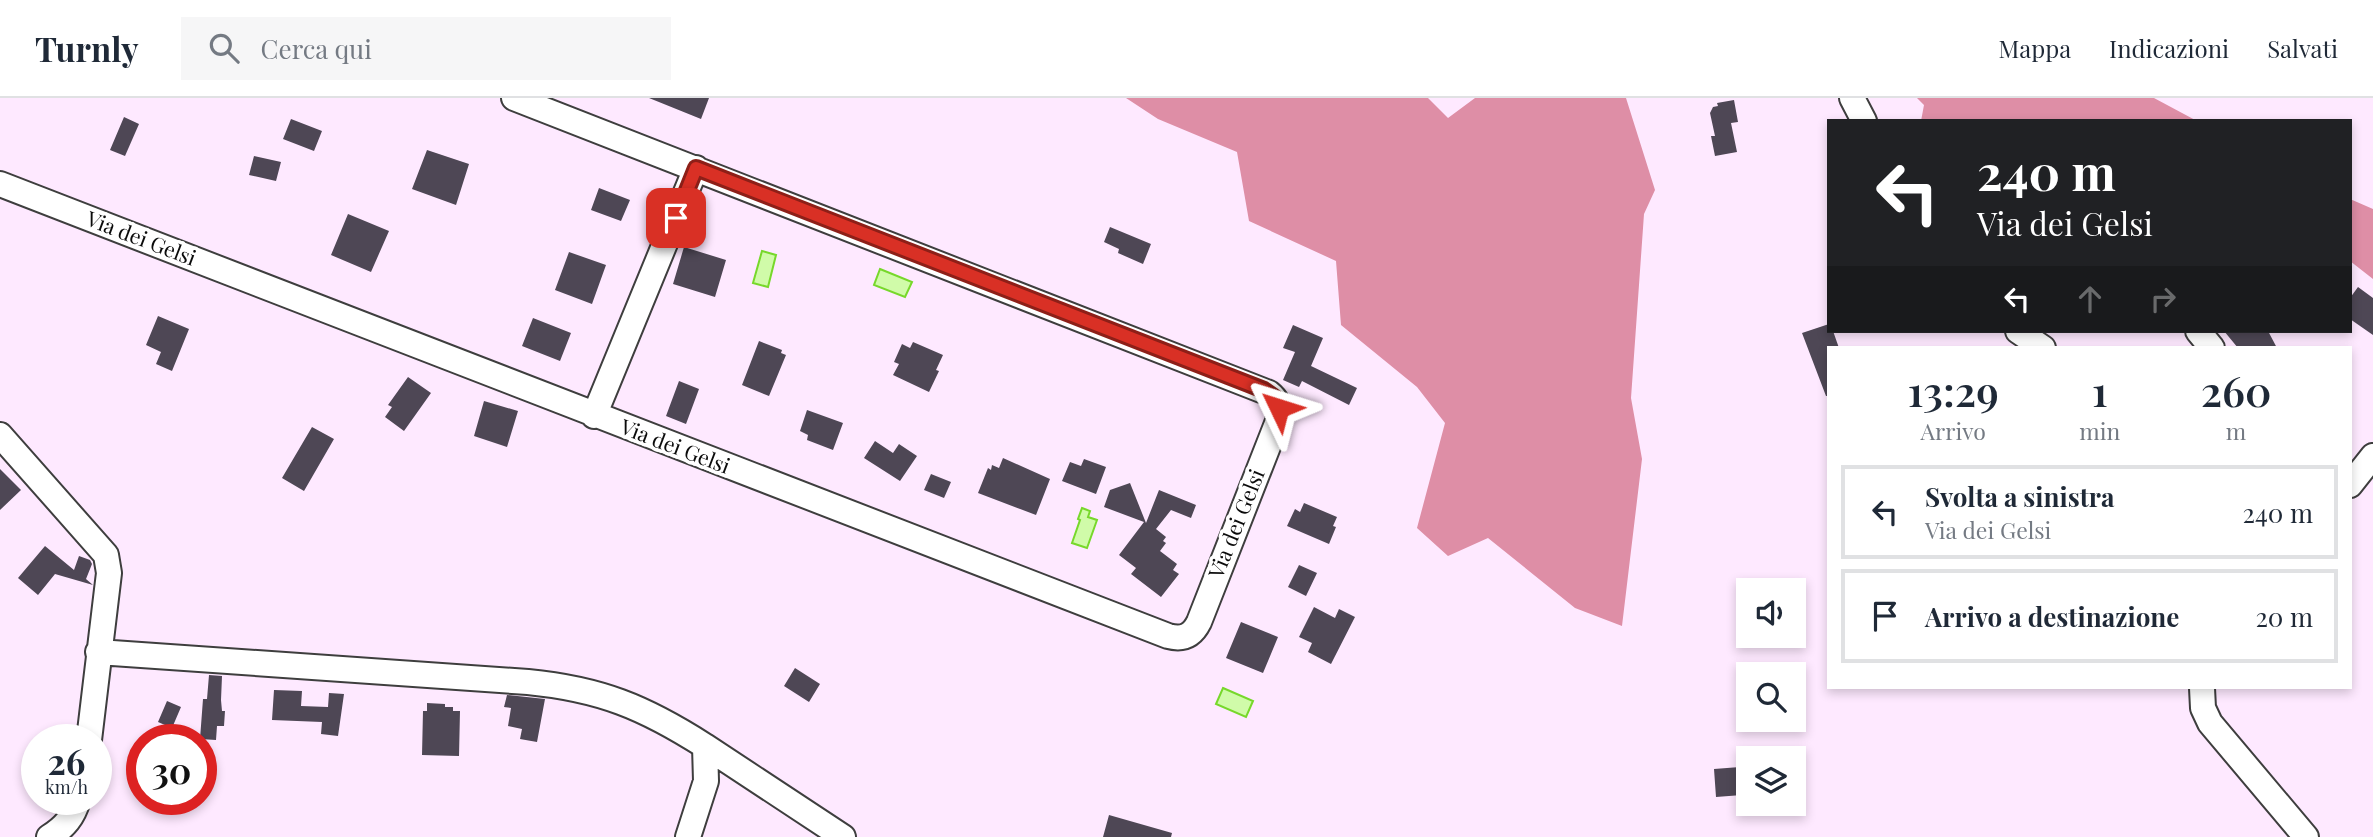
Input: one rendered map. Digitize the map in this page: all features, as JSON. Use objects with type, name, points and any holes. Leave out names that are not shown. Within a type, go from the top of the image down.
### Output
[{"type":"street","name":"Via dei Gelsi","points":[[0,184],[1168,636],[1187,637],[1199,622],[1278,421],[1279,408],[1274,397],[1264,390],[514,98]]},
{"type":"street","points":[[1852,98],[1863,119]]},
{"type":"street","name":"Via dei Gelsi","points":[[594,416],[696,168]]},
{"type":"street","points":[[2021,333],[2040,346]]},
{"type":"street","points":[[0,435],[106,555],[108,573],[91,724]]},
{"type":"street","points":[[2352,482],[2373,456]]},
{"type":"street","points":[[98,652],[561,685],[607,696],[639,708],[674,726],[843,837]]},
{"type":"street","points":[[2202,689],[2203,708],[2210,723],[2306,837]]},
{"type":"street","points":[[688,837],[706,781],[705,746]]},
{"type":"street","points":[[49,837],[61,829],[72,815]]},
{"type":"shaded area","points":[[1126,98],[1428,98],[1448,118],[1475,98],[1626,98],[1655,190],[1644,214],[1631,398],[1642,459],[1622,626],[1575,608],[1488,538],[1448,556],[1417,528],[1445,423],[1417,387],[1341,325],[1336,261],[1249,221],[1237,152],[1158,119]]},
{"type":"shaded area","points":[[1917,98],[2154,98],[2193,119],[1921,119],[1924,105]]},
{"type":"shaded area","points":[[2352,200],[2373,209],[2373,279],[2352,263]]},
{"type":"shaded area","points":[[762,251],[776,255],[768,287],[753,283]]},
{"type":"shaded area","points":[[880,269],[912,282],[905,297],[874,285]]},
{"type":"shaded area","points":[[1082,508],[1090,511],[1088,517],[1097,520],[1087,548],[1072,543]]},
{"type":"shaded area","points":[[1223,688],[1253,701],[1246,717],[1216,704]]},
{"type":"building","points":[[649,98],[709,98],[701,119]]},
{"type":"building","points":[[1734,100],[1738,122],[1731,123],[1737,152],[1715,156],[1711,136],[1715,136],[1710,113],[1713,107],[1718,106],[1717,103]]},
{"type":"building","points":[[124,117],[139,124],[125,156],[110,150]]},
{"type":"building","points":[[291,119],[322,131],[314,151],[283,139]]},
{"type":"building","points":[[427,150],[469,164],[456,205],[412,189]]},
{"type":"building","points":[[254,156],[281,162],[276,181],[249,175]]},
{"type":"building","points":[[599,188],[630,200],[621,221],[591,210]]},
{"type":"building","points":[[348,214],[389,231],[371,272],[331,255]]},
{"type":"building","points":[[1110,227],[1151,244],[1143,264],[1118,253],[1119,249],[1104,242]]},
{"type":"building","points":[[684,247],[726,260],[715,297],[673,284]]},
{"type":"building","points":[[569,252],[606,265],[592,304],[555,290]]},
{"type":"building","points":[[2358,287],[2373,298],[2373,335],[2352,320],[2352,295]]},
{"type":"building","points":[[158,316],[189,329],[172,371],[156,364],[161,352],[146,345]]},
{"type":"building","points":[[533,318],[571,333],[560,361],[522,346]]},
{"type":"building","points":[[1293,325],[1323,338],[1311,366],[1357,388],[1349,405],[1302,381],[1299,387],[1283,380],[1295,352],[1283,348]]},
{"type":"building","points":[[1827,325],[1827,333],[1834,333],[1838,346],[1827,346],[1827,396],[1826,396],[1802,333]]},
{"type":"building","points":[[2226,333],[2269,333],[2276,346],[2236,346]]},
{"type":"building","points":[[759,341],[782,350],[781,353],[786,355],[769,396],[742,385]]},
{"type":"building","points":[[913,342],[943,355],[929,392],[893,375],[899,364],[894,362],[902,344],[910,348]]},
{"type":"building","points":[[408,377],[431,393],[404,431],[385,417],[392,407],[388,405]]},
{"type":"building","points":[[679,381],[699,389],[686,424],[666,416]]},
{"type":"building","points":[[484,401],[518,411],[507,447],[474,436]]},
{"type":"building","points":[[807,410],[843,423],[833,450],[807,440],[808,435],[800,431]]},
{"type":"building","points":[[312,427],[334,439],[304,491],[282,478]]},
{"type":"building","points":[[875,441],[893,453],[899,444],[917,456],[900,481],[864,458]]},
{"type":"building","points":[[1003,458],[1050,479],[1036,515],[978,493],[988,468],[991,470],[992,465],[999,468]]},
{"type":"building","points":[[1084,459],[1106,467],[1096,494],[1062,481],[1070,462],[1081,466]]},
{"type":"building","points":[[0,469],[21,490],[0,510]]},
{"type":"building","points":[[931,474],[951,482],[944,498],[924,490]]},
{"type":"building","points":[[1130,483],[1146,523],[1159,490],[1196,505],[1191,518],[1171,510],[1156,529],[1166,537],[1163,541],[1166,543],[1160,551],[1177,564],[1173,570],[1179,574],[1161,597],[1131,574],[1136,568],[1119,555],[1144,522],[1104,507],[1110,490]]},
{"type":"building","points":[[1304,503],[1337,517],[1329,544],[1287,526],[1295,509],[1300,512]]},
{"type":"building","points":[[45,546],[74,570],[79,556],[90,560],[92,564],[86,579],[93,585],[55,574],[38,595],[18,578]]},
{"type":"building","points":[[1299,565],[1317,573],[1306,596],[1288,587]]},
{"type":"building","points":[[1314,607],[1335,618],[1339,609],[1355,617],[1331,664],[1308,652],[1312,643],[1299,637]]},
{"type":"building","points":[[1241,622],[1278,637],[1263,673],[1226,658]]},
{"type":"building","points":[[795,668],[820,684],[809,702],[784,686]]},
{"type":"building","points":[[209,675],[222,676],[224,726],[201,724],[203,699],[207,699]]},
{"type":"building","points":[[274,690],[302,691],[301,706],[328,707],[329,693],[344,694],[338,736],[321,734],[322,722],[272,720]]},
{"type":"building","points":[[507,695],[545,699],[537,742],[520,739],[522,729],[508,726],[511,708],[504,707]]},
{"type":"building","points":[[167,701],[181,707],[174,724],[158,722]]},
{"type":"building","points":[[427,703],[445,704],[445,707],[453,707],[453,711],[460,711],[459,756],[422,755],[423,711],[427,711]]},
{"type":"building","points":[[1736,767],[1736,795],[1716,797],[1714,769]]},
{"type":"building","points":[[1109,815],[1172,833],[1171,837],[1103,837]]},
{"type":"route","points":[[676,218],[696,168],[1264,390],[1274,397],[1279,408]]}]
